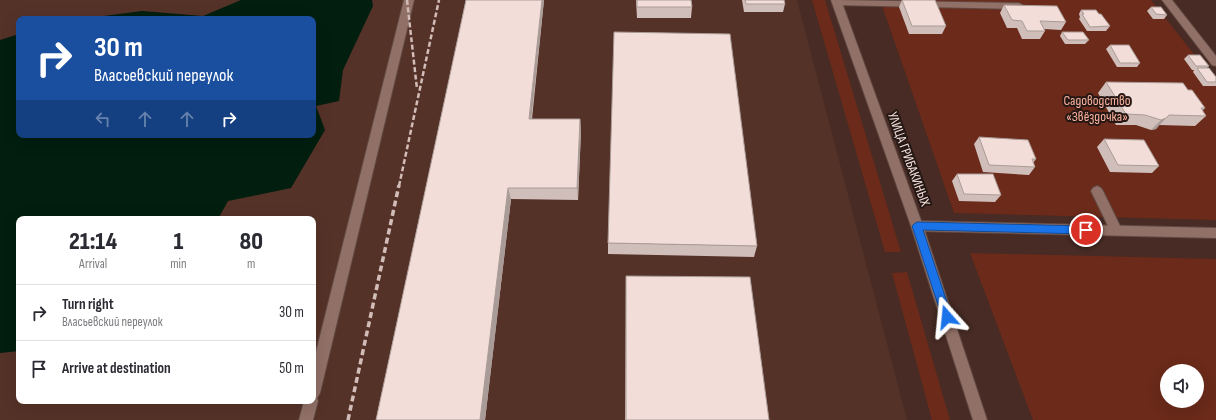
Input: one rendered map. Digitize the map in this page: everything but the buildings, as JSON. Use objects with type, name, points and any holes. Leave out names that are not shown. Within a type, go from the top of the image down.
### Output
[{"type":"street","points":[[316,381],[409,0]]},
{"type":"street","points":[[1168,0],[1216,63]]},
{"type":"street","points":[[836,1],[1025,6]]},
{"type":"street","name":"УЛИЦА ГРИБАКИНЫХ","points":[[836,1],[917,226],[980,420]]},
{"type":"street","points":[[1097,191],[1116,230]]},
{"type":"street","points":[[917,226],[1216,232]]},
{"type":"street","points":[[306,420],[310,404]]},
{"type":"shaded area","points":[[0,0],[797,0],[907,420],[0,420]]},
{"type":"shaded area","points":[[241,0],[372,0],[373,6],[343,70],[339,101],[316,106],[316,16],[203,16]]},
{"type":"shaded area","points":[[142,11],[203,16],[104,16]]},
{"type":"shaded area","points":[[16,35],[16,138],[316,138],[316,106],[325,130],[291,188],[228,201],[220,216],[16,216],[16,351],[0,353],[0,40]]},
{"type":"green space","points":[[812,0],[825,0],[901,252],[885,252]]},
{"type":"green space","name":"Садоводство «Звёздочка»","points":[[880,0],[1151,0],[1216,82],[1216,220],[954,213]]},
{"type":"green space","points":[[970,253],[1216,259],[1216,420],[1033,420]]},
{"type":"green space","points":[[907,272],[950,420],[932,420],[892,273]]},
{"type":"railway","points":[[407,0],[417,89]]},
{"type":"railway","points":[[399,186],[439,0]]},
{"type":"railway","points":[[348,420],[399,185]]},
{"type":"route","points":[[947,317],[917,226],[1086,230]]}]
